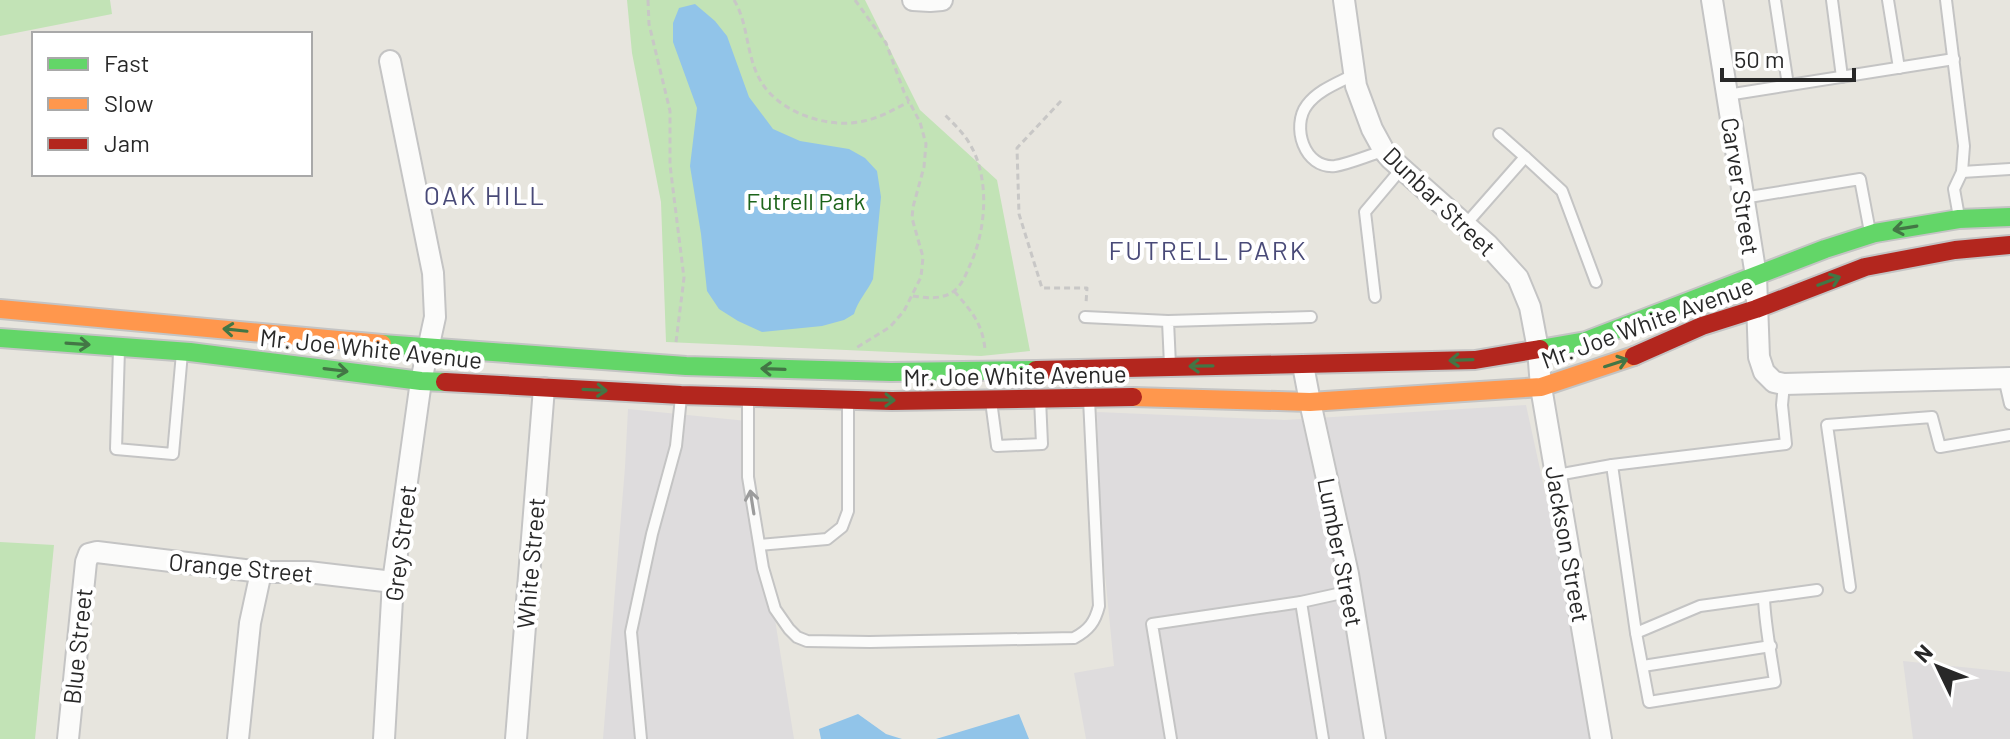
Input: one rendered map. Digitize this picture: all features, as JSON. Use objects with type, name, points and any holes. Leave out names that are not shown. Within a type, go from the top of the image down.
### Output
[{"type":"main road","name":"Mr. Joe White Avenue","points":[[0,309],[338,341],[673,366],[891,372],[1475,360],[1586,341],[1870,234],[1959,219],[2010,217]]},
{"type":"main road","name":"Mr. Joe White Avenue","points":[[0,338],[183,352],[421,381],[681,395],[892,401],[1135,397],[1310,402],[1541,387],[1624,361],[1702,326],[1865,267],[1955,250],[2010,245]]},
{"type":"street","points":[[913,0],[942,0]]},
{"type":"street","name":"Dunbar Street","points":[[1344,0],[1356,86],[1384,151],[1466,224],[1518,278],[1530,307],[1538,349]]},
{"type":"street","name":"Carver Street","points":[[1712,0],[1756,276],[1759,357],[1764,372],[1774,382],[1784,384]]},
{"type":"street","name":"Grey Street","points":[[384,739],[393,582],[421,381],[435,317],[433,273],[390,61]]},
{"type":"street","name":"Jackson Street","points":[[1538,349],[1541,387],[1601,739]]},
{"type":"street","name":"Lumber Street","points":[[1303,365],[1351,591],[1375,739]]},
{"type":"street","points":[[1784,384],[2007,378]]},
{"type":"street","name":"White Street","points":[[516,739],[544,388]]},
{"type":"street","name":"Orange Street","points":[[89,554],[97,552],[261,572],[308,572],[393,582]]},
{"type":"street","name":"Blue Street","points":[[68,739],[89,554]]},
{"type":"street","points":[[238,739],[250,623],[261,572]]},
{"type":"lane","points":[[1775,0],[1788,85]]},
{"type":"lane","points":[[1832,0],[1842,77]]},
{"type":"lane","points":[[1888,0],[1899,68]]},
{"type":"lane","points":[[1946,0],[1964,146],[1962,172],[1954,189],[1959,219]]},
{"type":"lane","points":[[1727,95],[1954,59]]},
{"type":"lane","points":[[1355,74],[1317,95],[1305,107],[1299,130],[1304,145],[1311,157],[1321,164],[1335,166],[1384,151]]},
{"type":"lane","points":[[1499,134],[1562,191],[1596,282]]},
{"type":"lane","points":[[1466,224],[1525,157]]},
{"type":"lane","points":[[1375,297],[1365,212],[1402,168]]},
{"type":"lane","points":[[1962,172],[2010,169]]},
{"type":"lane","points":[[1743,198],[1860,179],[1870,234]]},
{"type":"lane","points":[[1085,317],[1168,321],[1311,317]]},
{"type":"lane","points":[[1168,321],[1170,367]]},
{"type":"lane","points":[[120,347],[116,449],[173,454],[183,352]]},
{"type":"lane","points":[[2007,378],[2010,404]]},
{"type":"lane","points":[[1557,475],[1612,465],[1786,444],[1782,405],[1784,384]]},
{"type":"lane","points":[[641,739],[631,632],[652,534],[676,446],[681,395]]},
{"type":"lane","points":[[748,396],[748,477],[763,568],[775,609],[789,629],[807,641],[870,642],[1074,638],[1083,634],[1095,620],[1099,606],[1089,397]]},
{"type":"lane","points":[[991,399],[997,446],[1042,444],[1040,398]]},
{"type":"lane","points":[[760,545],[827,539],[842,527],[848,511],[848,399]]},
{"type":"lane","points":[[1850,587],[1827,425],[1932,417],[1940,447],[2010,435]]},
{"type":"lane","points":[[1612,465],[1649,702],[1775,682],[1764,598]]},
{"type":"lane","points":[[1636,633],[1700,606],[1817,590]]},
{"type":"lane","points":[[1171,739],[1152,624],[1301,602],[1351,591]]},
{"type":"lane","points":[[1301,602],[1323,739]]},
{"type":"lane","points":[[1643,666],[1771,646]]},
{"type":"path","points":[[648,0],[649,24],[670,111],[670,165],[684,278],[673,366]]},
{"type":"path","points":[[734,0],[741,12],[757,74],[767,93],[780,104],[803,115],[831,122],[860,122],[909,102]]},
{"type":"path","points":[[849,371],[853,352],[890,327],[913,296],[921,277],[923,257],[912,218],[926,144],[920,122],[904,92],[886,43],[855,0]]},
{"type":"path","points":[[1061,101],[1017,148],[1019,214],[1042,288],[1087,288],[1085,317]]},
{"type":"path","points":[[913,296],[942,297],[954,291],[965,277],[979,247],[985,207],[980,174],[972,147],[943,113]]},
{"type":"path","points":[[954,291],[977,319],[984,334],[986,370]]},
{"type":"shaded area","points":[[1526,405],[1599,739],[1086,739],[1074,673],[1114,666],[1101,534],[1097,412],[1285,420]]},
{"type":"shaded area","points":[[628,409],[747,421],[794,739],[603,739]]},
{"type":"shaded area","points":[[1903,661],[2010,672],[2010,739],[1913,739]]},
{"type":"green space","points":[[0,0],[110,0],[112,14],[0,36]]},
{"type":"green space","name":"Futrell Park","points":[[627,0],[865,0],[920,110],[997,180],[1030,351],[981,356],[666,342],[661,202],[632,53]]},
{"type":"green space","points":[[0,542],[54,545],[35,739],[0,739]]},
{"type":"water","points":[[695,4],[727,36],[749,97],[773,129],[800,141],[849,149],[865,158],[877,171],[881,197],[873,279],[854,314],[844,320],[822,326],[762,332],[719,309],[707,291],[690,166],[697,108],[673,42],[673,23],[679,8]]},
{"type":"water","points":[[858,714],[886,734],[902,739],[821,739],[819,729]]},
{"type":"water","points":[[1019,714],[1029,739],[936,739]]},
{"type":"traffic: fast","points":[[1540,349],[1586,341],[1825,249],[1875,233],[1959,219],[2010,217]]},
{"type":"traffic: fast","points":[[0,338],[190,352],[445,382]]},
{"type":"traffic: fast","points":[[382,344],[686,366],[891,372],[1036,370]]},
{"type":"traffic: slow","points":[[0,309],[382,344]]},
{"type":"traffic: slow","points":[[1133,397],[1310,402],[1541,387],[1634,356]]},
{"type":"traffic: jam","points":[[1634,356],[1702,326],[1865,267],[1955,250],[2010,245]]},
{"type":"traffic: jam","points":[[1036,370],[1475,360],[1540,349]]},
{"type":"traffic: jam","points":[[445,382],[681,395],[892,401],[1133,397]]},
{"type":"district","name":"OAK HILL","points":[[485,194]]},
{"type":"district","name":"FUTRELL PARK","points":[[1208,249]]}]
